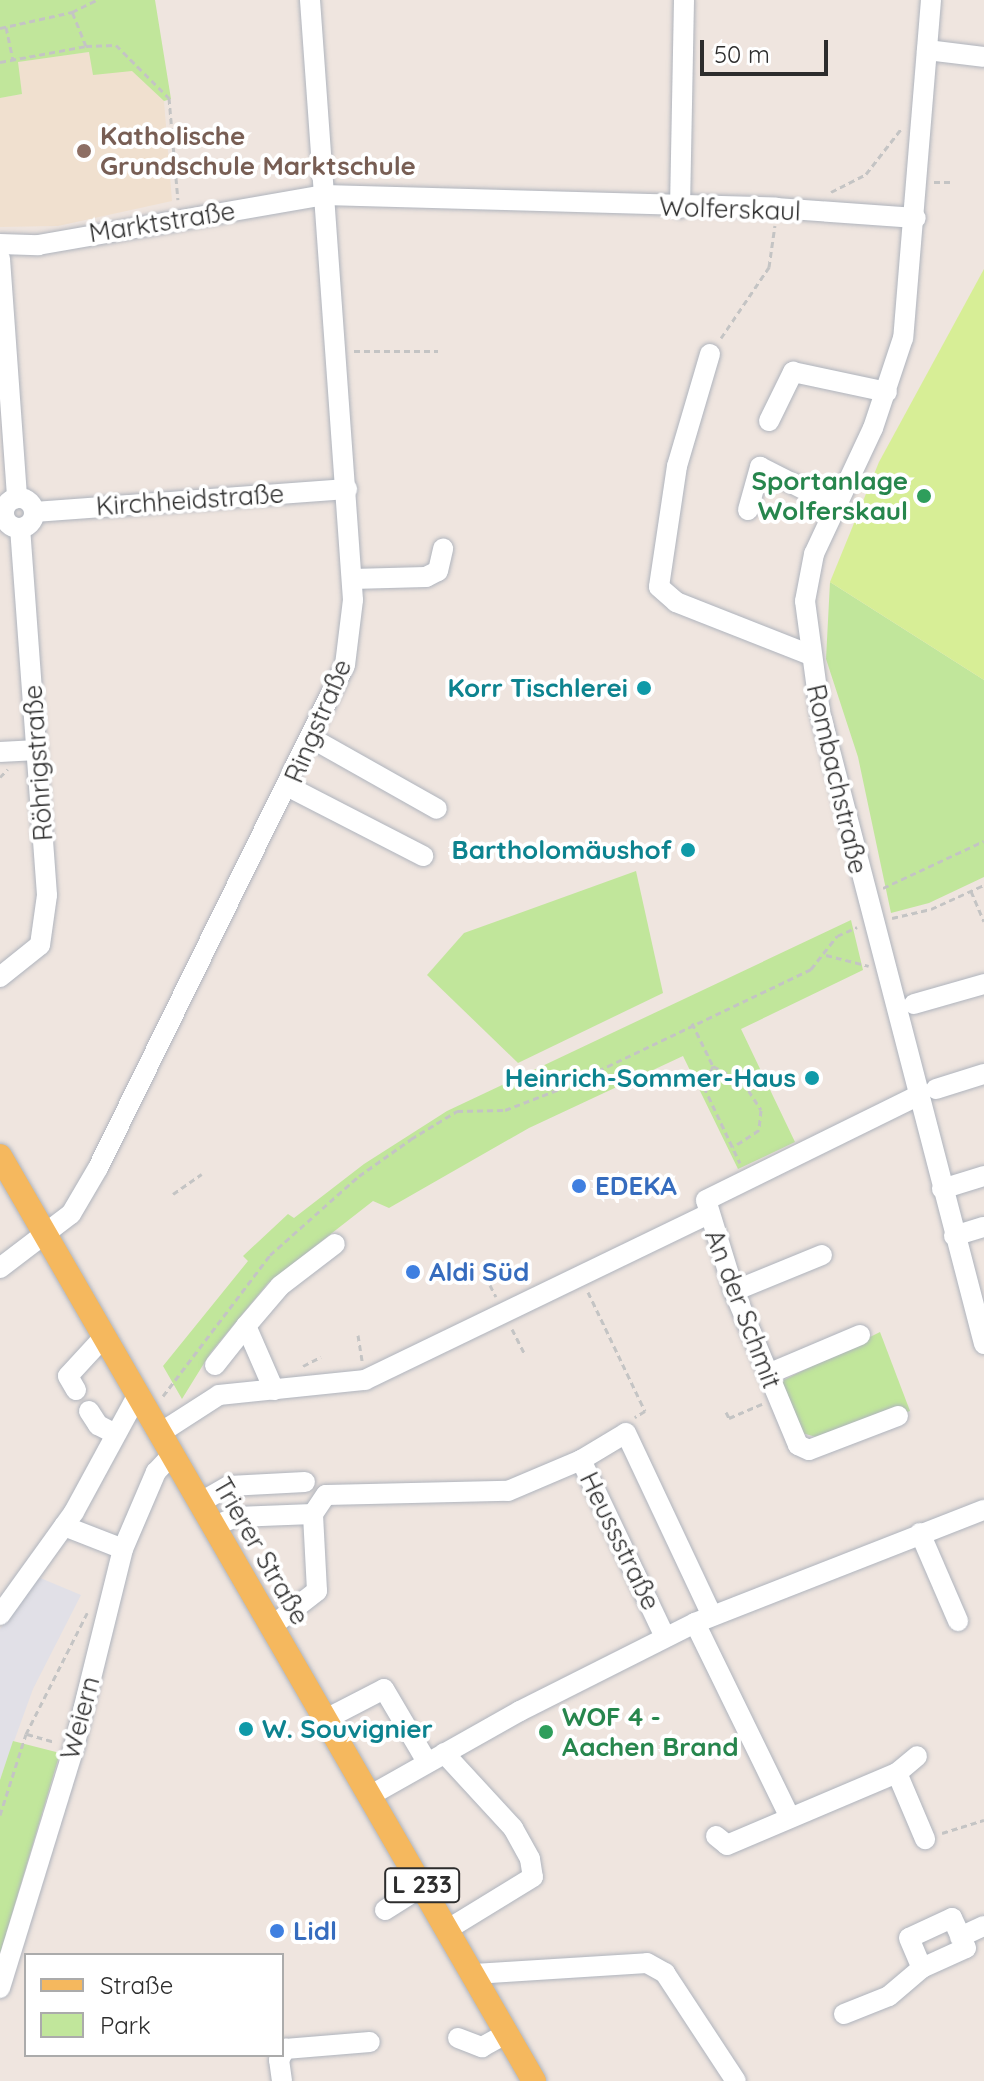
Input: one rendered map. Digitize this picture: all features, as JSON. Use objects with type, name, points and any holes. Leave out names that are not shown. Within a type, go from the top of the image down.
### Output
[{"type":"main road","name":"Trierer Straße","points":[[0,1156],[534,2081]]},
{"type":"street","name":"Ringstraße","points":[[0,1268],[71,1214],[98,1168],[313,739],[345,665],[352,636],[352,579],[338,351],[310,0]]},
{"type":"street","points":[[680,208],[684,0]]},
{"type":"street","points":[[916,218],[931,0]]},
{"type":"street","points":[[927,50],[984,57]]},
{"type":"street","name":"Wolferskaul","points":[[324,195],[680,208],[776,208],[916,218]]},
{"type":"street","name":"Marktstraße","points":[[0,244],[38,245],[324,195]]},
{"type":"street","name":"Rombachstraße","points":[[916,218],[903,338],[887,392],[835,505],[808,579],[808,654],[882,962],[927,1092],[942,1189],[984,1344]]},
{"type":"street","points":[[0,259],[17,498]]},
{"type":"street","points":[[710,354],[677,466],[659,587],[676,602],[808,654]]},
{"type":"street","points":[[769,421],[793,372],[887,392]]},
{"type":"street","points":[[748,510],[760,467],[835,505]]},
{"type":"street","name":"Kirchheidstraße","points":[[34,512],[347,489]]},
{"type":"street","points":[[17,498],[28,501],[34,512],[32,521],[20,529],[8,524],[2,514],[6,504],[17,498]]},
{"type":"street","name":"Röhrigstraße","points":[[0,977],[32,957],[45,926],[37,750],[20,529]]},
{"type":"street","points":[[352,579],[426,577],[438,571],[443,549]]},
{"type":"street","points":[[313,739],[437,809]]},
{"type":"street","points":[[0,752],[37,750]]},
{"type":"street","points":[[289,787],[423,856]]},
{"type":"street","points":[[914,1004],[984,984]]},
{"type":"street","name":"An der Schmit","points":[[898,1416],[809,1450],[798,1445],[734,1291],[707,1215],[706,1200],[927,1092],[984,1074]]},
{"type":"street","points":[[942,1189],[984,1176]]},
{"type":"street","points":[[161,1435],[219,1395],[365,1380],[707,1215]]},
{"type":"street","points":[[954,1236],[984,1227]]},
{"type":"street","points":[[215,1365],[280,1286],[335,1244]]},
{"type":"street","points":[[734,1291],[822,1255]]},
{"type":"street","points":[[249,1322],[285,1300]]},
{"type":"street","points":[[249,1322],[274,1390]]},
{"type":"street","points":[[768,1374],[860,1335]]},
{"type":"street","points":[[76,1390],[68,1376],[103,1338]]},
{"type":"street","points":[[0,1615],[64,1526],[137,1396]]},
{"type":"street","points":[[89,1411],[98,1425],[116,1434]]},
{"type":"street","name":"Heussstraße","points":[[665,1637],[581,1460],[626,1433],[703,1619]]},
{"type":"street","name":"Weiern","points":[[0,1988],[74,1747],[123,1549],[156,1472],[161,1435]]},
{"type":"street","points":[[272,1626],[317,1591],[313,1514],[326,1495],[508,1491],[581,1460]]},
{"type":"street","points":[[201,1502],[229,1486],[305,1482]]},
{"type":"street","name":"Heussstraße","points":[[371,1795],[703,1619],[984,1510]]},
{"type":"street","points":[[214,1526],[236,1517],[313,1514]]},
{"type":"street","points":[[64,1526],[123,1549]]},
{"type":"street","points":[[920,1533],[958,1621]]},
{"type":"street","points":[[703,1619],[789,1816]]},
{"type":"street","points":[[326,1719],[384,1689],[436,1758],[513,1828],[530,1859],[533,1877],[448,1929]]},
{"type":"street","points":[[716,1836],[727,1845],[789,1816],[897,1773],[917,1756]]},
{"type":"street","points":[[897,1773],[925,1839]]},
{"type":"street","points":[[385,1910],[423,1886]]},
{"type":"street","points":[[844,2014],[889,1996],[922,1968],[966,1948],[952,1918],[909,1938],[922,1968]]},
{"type":"street","points":[[960,1937],[984,1926]]},
{"type":"street","points":[[474,1974],[647,1963],[665,1973],[736,2081]]},
{"type":"street","points":[[458,2038],[482,2047],[507,2033]]},
{"type":"street","points":[[284,2051],[370,2042]]},
{"type":"street","points":[[281,2057],[282,2081]]},
{"type":"path","points":[[0,28],[72,12],[97,0]]},
{"type":"path","points":[[72,12],[86,46]]},
{"type":"path","points":[[6,27],[13,59]]},
{"type":"path","points":[[0,62],[86,46],[116,45],[169,98],[180,220]]},
{"type":"path","points":[[819,194],[866,174],[902,128]]},
{"type":"path","points":[[710,354],[772,261],[776,208]]},
{"type":"path","points":[[338,351],[438,351]]},
{"type":"path","points":[[866,896],[984,841]]},
{"type":"path","points":[[161,1435],[221,1313],[270,1255],[380,1160],[457,1111],[505,1110],[562,1088],[692,1023],[811,969],[844,931],[931,909],[984,885]]},
{"type":"path","points":[[971,891],[984,921]]},
{"type":"path","points":[[826,955],[864,967],[882,962]]},
{"type":"path","points":[[692,1023],[713,1066],[743,1082],[761,1110],[759,1130],[732,1148]]},
{"type":"path","points":[[713,1066],[704,1087],[747,1178]]},
{"type":"path","points":[[173,1194],[202,1174]]},
{"type":"path","points":[[602,1319],[645,1411],[629,1420],[626,1433]]},
{"type":"path","points":[[358,1335],[365,1380]]},
{"type":"path","points":[[726,1412],[729,1418],[776,1398]]},
{"type":"path","points":[[0,1815],[26,1734],[91,1605]]},
{"type":"path","points":[[26,1734],[74,1747]]},
{"type":"path","points":[[925,1839],[984,1820]]},
{"type":"shaded area","name":"Katholische Grundschule Marktschule","points":[[89,52],[133,71],[164,101],[172,201],[58,226],[0,227],[0,98],[22,94],[17,62]]},
{"type":"shaded area","points":[[38,1577],[81,1595],[33,1689],[0,1780],[0,1629]]},
{"type":"green space","points":[[0,0],[155,0],[171,99],[164,101],[132,71],[93,75],[89,52],[18,62],[22,94],[0,98]]},
{"type":"green space","name":"Sportanlage Wolferskaul","points":[[984,269],[984,680],[830,582],[879,462]]},
{"type":"green space","points":[[830,582],[984,680],[984,877],[929,903],[891,913],[858,757],[826,659]]},
{"type":"green space","points":[[636,871],[663,993],[518,1063],[427,975],[464,933]]},
{"type":"green space","points":[[851,920],[863,970],[741,1029],[795,1142],[738,1169],[683,1056],[529,1128],[389,1208],[373,1201],[268,1283],[211,1352],[182,1399],[163,1366],[248,1261],[243,1256],[288,1214],[294,1218],[364,1164],[447,1111]]},
{"type":"green space","points":[[880,1332],[910,1411],[826,1440],[799,1432],[778,1383]]},
{"type":"green space","points":[[13,1741],[60,1753],[0,1954],[0,1780]]},
{"type":"place","name":"Katholische Grundschule Marktschule","points":[[84,151]]},
{"type":"place","name":"Sportanlage Wolferskaul","points":[[924,496]]},
{"type":"place","name":"Korr Tischlerei","points":[[644,688]]},
{"type":"place","name":"Bartholomäushof","points":[[688,850]]},
{"type":"place","name":"Heinrich-Sommer-Haus","points":[[812,1078]]},
{"type":"place","name":"EDEKA","points":[[579,1186]]},
{"type":"place","name":"Aldi Süd","points":[[413,1272]]},
{"type":"place","name":"W. Souvignier","points":[[246,1729]]},
{"type":"place","name":"WOF 4 - Aachen Brand","points":[[546,1732]]},
{"type":"place","name":"Lidl","points":[[277,1931]]}]
